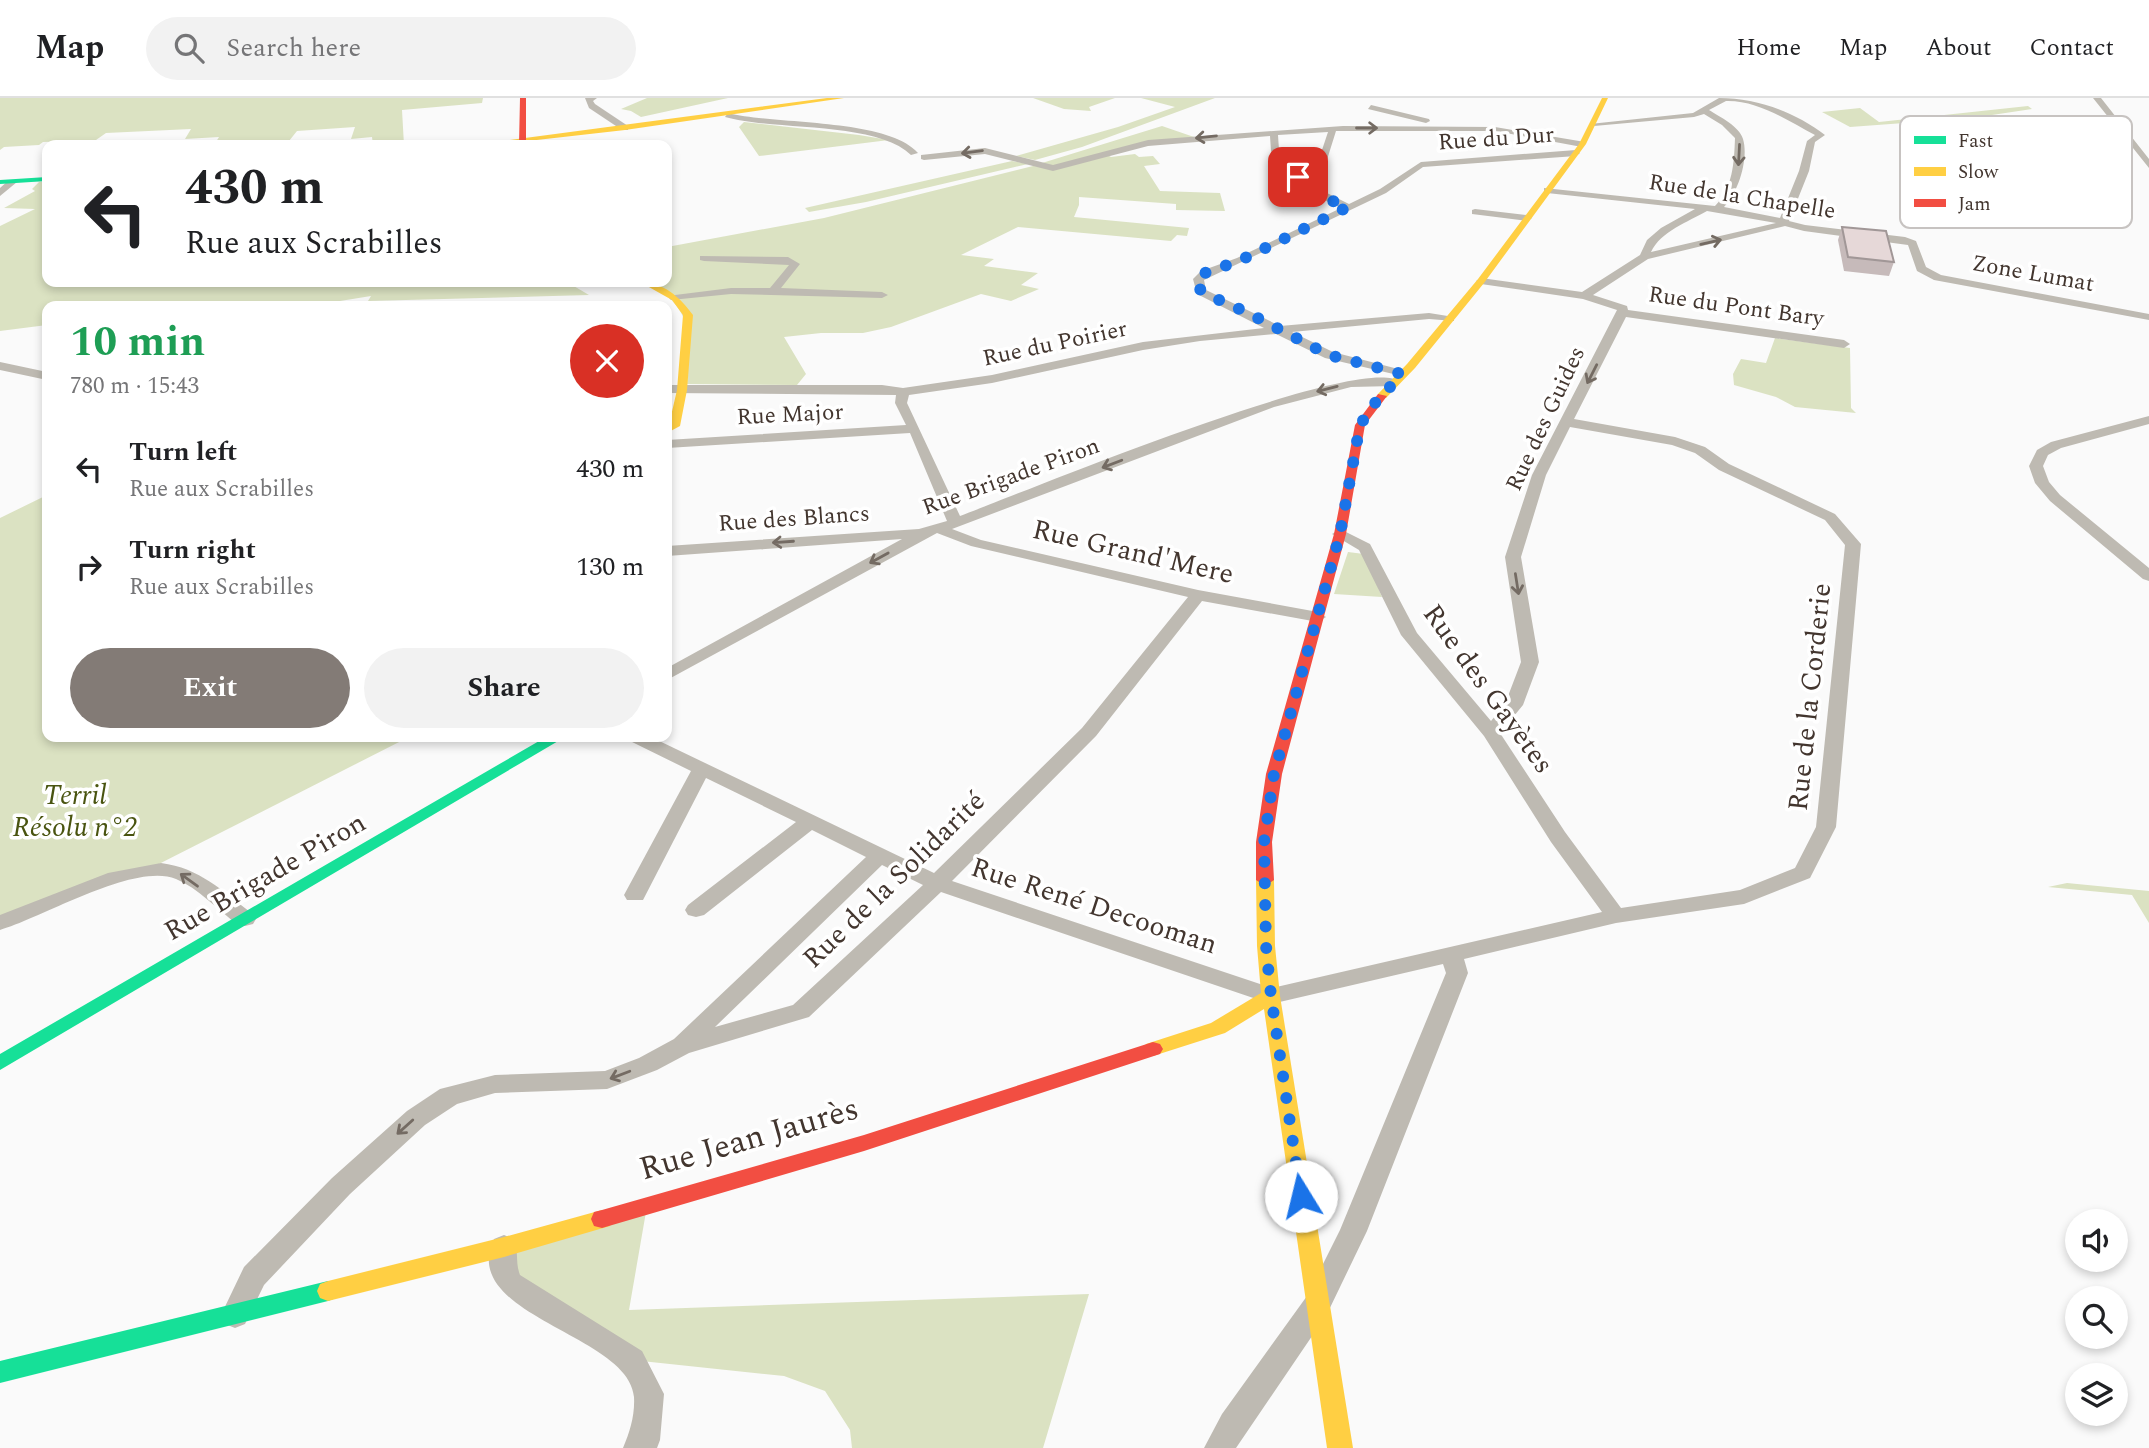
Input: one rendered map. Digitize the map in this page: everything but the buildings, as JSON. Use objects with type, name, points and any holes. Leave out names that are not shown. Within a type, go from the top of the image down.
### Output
[{"type":"main road","points":[[523,98],[523,140]]},
{"type":"main road","points":[[543,140],[841,98]]},
{"type":"main road","points":[[1340,1448],[1271,996],[1266,946],[1264,842],[1274,774],[1288,715],[1340,534],[1360,425],[1481,281],[1579,148],[1594,124],[1605,98]]},
{"type":"main road","points":[[4,186],[42,180]]},
{"type":"main road","points":[[654,287],[675,298],[688,315],[674,389],[672,415]]},
{"type":"main road","name":"Rue Brigade Piron","points":[[0,1063],[548,742]]},
{"type":"main road","name":"Rue Jean Jaurès","points":[[0,1372],[235,1316],[504,1247],[864,1143],[1217,1028],[1271,996]]},
{"type":"street","points":[[593,98],[588,100],[592,106],[625,128]]},
{"type":"street","points":[[1584,296],[1644,257],[1779,226],[1784,221],[1804,171],[1811,141],[1821,135],[1768,108],[1726,98],[1705,111],[1647,121],[1594,124]]},
{"type":"street","points":[[1733,99],[1743,98]]},
{"type":"street","points":[[1929,98],[1948,98]]},
{"type":"street","points":[[2097,98],[2111,116]]},
{"type":"street","points":[[1371,107],[1450,129]]},
{"type":"street","points":[[1705,111],[1725,123],[1740,138],[1736,183],[1732,194],[1717,209]]},
{"type":"street","points":[[728,115],[748,121],[876,135],[904,143],[914,153],[924,157]]},
{"type":"street","points":[[914,153],[902,157],[985,150],[1049,167],[1138,145],[1331,129],[1521,132],[1579,148]]},
{"type":"street","points":[[1289,166],[1322,164],[1333,133],[1331,129]]},
{"type":"street","points":[[1274,132],[1275,151],[1308,188],[1329,201],[1348,207]]},
{"type":"street","points":[[2132,143],[2149,165]]},
{"type":"street","name":"Rue du Dur","points":[[1278,331],[1246,312],[1201,292],[1198,279],[1205,273],[1241,260],[1391,187],[1420,165],[1579,148]]},
{"type":"street","name":"Rue de la Chapelle","points":[[1547,190],[1717,209],[1784,221],[1804,228],[1901,239],[1912,243],[1917,260]]},
{"type":"street","points":[[1644,257],[1651,242],[1665,230],[1705,208]]},
{"type":"street","points":[[1475,212],[1527,218]]},
{"type":"street","points":[[704,258],[795,262],[774,291]]},
{"type":"street","name":"Zone Lumat","points":[[1917,260],[1926,273],[1949,281],[2149,317]]},
{"type":"street","points":[[1481,281],[1584,296],[1623,308],[1622,313]]},
{"type":"street","points":[[675,298],[724,291],[882,295]]},
{"type":"street","name":"Rue du Pont Bary","points":[[1622,313],[1844,344]]},
{"type":"street","name":"Rue des Guides","points":[[1491,733],[1514,705],[1530,662],[1513,556],[1539,475],[1622,313]]},
{"type":"street","name":"Rue du Poirier","points":[[674,389],[882,389],[903,392],[992,379],[1170,341],[1429,316],[1450,319]]},
{"type":"street","points":[[1278,331],[1329,355],[1398,378]]},
{"type":"street","points":[[0,366],[42,375]]},
{"type":"street","name":"Rue Brigade Piron","points":[[672,672],[932,531],[1269,404],[1351,383],[1398,378]]},
{"type":"street","points":[[903,392],[901,403],[955,523]]},
{"type":"street","points":[[2149,420],[2056,445],[2042,453],[2036,466],[2042,483],[2055,498],[2149,576]]},
{"type":"street","name":"Rue de la Corderie","points":[[1271,996],[1616,916],[1744,897],[1803,873],[1826,827],[1853,544],[1829,517],[1724,467],[1700,450],[1675,441],[1567,422]]},
{"type":"street","points":[[672,428],[719,440]]},
{"type":"street","name":"Rue Major","points":[[672,444],[915,429]]},
{"type":"street","name":"Rue des Blancs","points":[[672,551],[932,531]]},
{"type":"street","name":"Rue Grand'Mere","points":[[932,531],[1198,595],[1318,617]]},
{"type":"street","name":"Rue des Gayètes","points":[[1340,534],[1365,547],[1409,635],[1491,733],[1558,837],[1616,916]]},
{"type":"street","name":"Rue de la Solidarité","points":[[681,1046],[800,1011],[937,883],[1089,732],[1198,595]]},
{"type":"street","name":"Rue René Decooman","points":[[647,742],[937,883],[1271,996]]},
{"type":"street","points":[[635,895],[702,768]]},
{"type":"street","points":[[696,910],[809,822]]},
{"type":"street","name":"Rue de la Solidarité","points":[[681,1046],[879,856]]},
{"type":"street","points":[[0,923],[117,876],[147,870],[179,872],[245,919]]},
{"type":"street","points":[[1219,1448],[1317,1305],[1353,1231],[1457,973],[1451,954]]},
{"type":"street","points":[[235,1316],[254,1276],[341,1186],[416,1118],[449,1096],[495,1084],[607,1080],[648,1064],[681,1046]]},
{"type":"street","points":[[504,1247],[502,1264],[510,1283],[632,1360],[649,1394],[645,1440],[638,1448]]},
{"type":"green space","points":[[0,98],[483,98],[482,103],[402,110],[404,140],[372,140],[372,137],[351,139],[355,127],[297,131],[290,140],[217,140],[219,137],[185,139],[191,129],[106,133],[96,140],[42,140],[39,145],[4,147],[0,150]]},
{"type":"green space","points":[[647,98],[728,98],[641,117],[621,109]]},
{"type":"green space","points":[[1033,98],[1115,98],[1089,107],[1091,111],[1064,109]]},
{"type":"green space","points":[[1141,98],[1215,98],[1082,147],[1035,160],[1016,156],[1118,127],[1175,107]]},
{"type":"green space","points":[[2028,106],[2032,109],[1985,116],[1935,116]]},
{"type":"green space","points":[[1860,108],[1879,122],[1900,120],[1900,123],[1850,127],[1822,112]]},
{"type":"green space","points":[[744,122],[889,140],[759,156],[739,127]]},
{"type":"green space","points":[[1162,126],[1194,137],[1104,153],[1111,157],[1135,154],[1139,157],[1153,156],[1160,164],[1144,166],[1160,191],[1220,193],[1225,211],[1176,210],[1176,204],[1079,197],[1074,217],[1189,228],[1187,236],[1177,235],[1171,241],[1018,227],[961,255],[994,259],[984,266],[1038,273],[1021,285],[1039,289],[1011,301],[981,294],[891,327],[863,333],[821,333],[784,337],[806,374],[797,385],[687,384],[687,326],[675,304],[657,287],[672,287],[672,246],[824,218],[1033,166],[1056,167],[1042,163]]},
{"type":"green space","points":[[1012,161],[1028,164],[866,202],[809,212],[805,208]]},
{"type":"green space","points":[[42,182],[42,287],[575,287],[589,295],[368,301],[371,296],[340,301],[42,301],[42,326],[0,331],[0,226],[35,209],[4,208],[35,191],[32,189]]},
{"type":"green space","points":[[1775,338],[1850,348],[1851,408],[1856,413],[1795,407],[1776,397],[1734,385],[1733,374],[1741,359],[1766,363]]},
{"type":"green space","name":"Terril Résolu n°2","points":[[42,497],[42,742],[399,742],[147,870],[0,923],[0,518]]},
{"type":"green space","points":[[1348,552],[1364,554],[1382,597],[1334,594]]},
{"type":"green space","points":[[2067,883],[2149,891],[2149,923],[2132,895],[2048,887]]},
{"type":"green space","points":[[647,1206],[629,1310],[1089,1294],[1043,1448],[852,1448],[850,1430],[825,1391],[784,1376],[632,1360],[510,1283],[504,1247]]},
{"type":"traffic: fast","points":[[0,182],[42,179]]},
{"type":"traffic: fast","points":[[0,1063],[548,742]]},
{"type":"traffic: fast","points":[[0,1372],[328,1291]]},
{"type":"traffic: slow","points":[[520,140],[841,98]]},
{"type":"traffic: slow","points":[[1382,396],[1411,366],[1481,281],[1582,144],[1605,98]]},
{"type":"traffic: slow","points":[[654,287],[675,298],[688,315],[682,390],[675,426],[672,428]]},
{"type":"traffic: slow","points":[[1265,880],[1266,946],[1271,996],[1340,1448]]},
{"type":"traffic: slow","points":[[1153,1049],[1218,1028],[1271,996]]},
{"type":"traffic: slow","points":[[328,1291],[504,1247],[602,1219]]},
{"type":"traffic: jam","points":[[523,98],[523,140]]},
{"type":"traffic: jam","points":[[1265,880],[1264,842],[1274,774],[1340,534],[1360,425],[1382,396]]},
{"type":"traffic: jam","points":[[602,1219],[864,1143],[1153,1049]]},
{"type":"route","points":[[1298,177],[1308,188],[1329,201],[1348,207],[1241,260],[1205,273],[1198,279],[1198,288],[1201,292],[1329,355],[1402,374],[1375,403],[1360,425],[1340,534],[1288,715],[1274,774],[1264,842],[1266,946],[1271,996],[1301,1196]]}]
